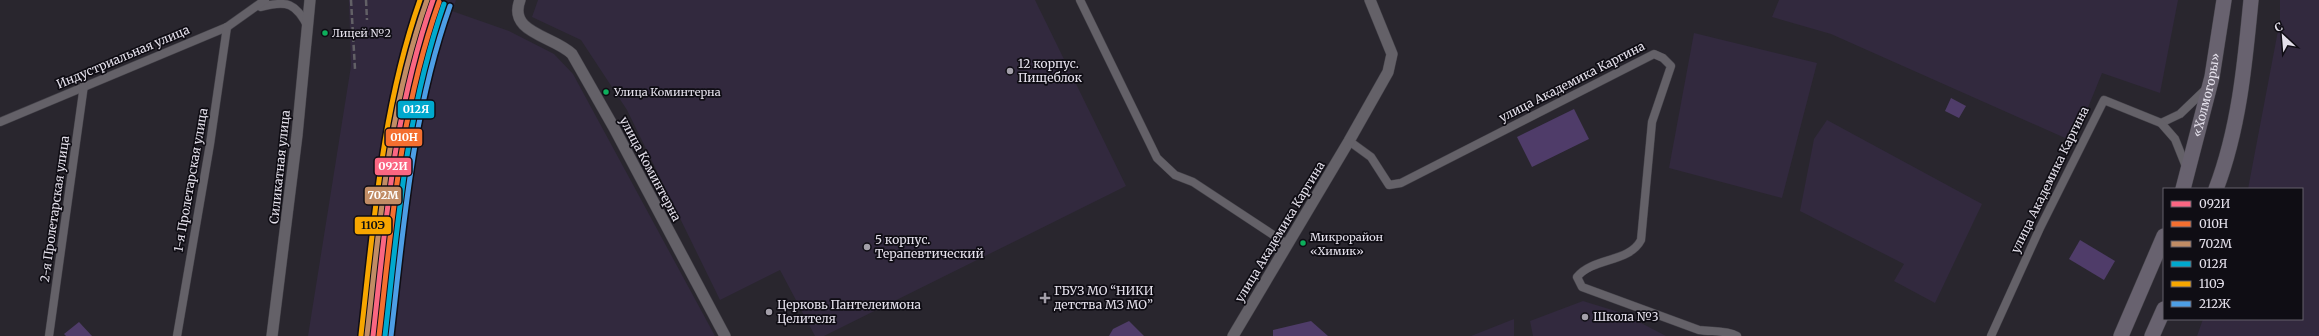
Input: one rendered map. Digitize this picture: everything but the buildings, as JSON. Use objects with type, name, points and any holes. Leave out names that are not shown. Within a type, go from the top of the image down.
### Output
[{"type":"highway","name":"«Холмогоры»","points":[[2182,188],[2210,86],[2224,0]]},
{"type":"highway","points":[[2216,188],[2230,147],[2237,109],[2251,0]]},
{"type":"highway","points":[[2121,336],[2163,238]]},
{"type":"highway","points":[[2152,336],[2163,311]]},
{"type":"street","name":"Индустриальная улица","points":[[0,122],[84,85],[227,27],[265,0]]},
{"type":"street","name":"Силикатная улица","points":[[272,336],[296,142],[310,0]]},
{"type":"street","name":"улица Коминтерна","points":[[520,0],[518,17],[525,28],[563,46],[572,54],[613,126],[725,336]]},
{"type":"street","points":[[1080,0],[1157,158],[1175,175],[1193,182],[1287,244]]},
{"type":"street","name":"улица Академика Каргина","points":[[1233,336],[1350,141],[1388,72],[1392,54],[1370,0]]},
{"type":"street","name":"Индустриальная улица","points":[[252,10],[279,1],[296,6],[308,27]]},
{"type":"street","name":"1-я Пролетарская улица","points":[[177,336],[210,144],[227,27]]},
{"type":"street","name":"улица Академика Каргина","points":[[1350,141],[1370,157],[1389,185],[1401,183],[1654,54],[1663,58],[1671,66],[1652,122],[1641,240],[1636,248],[1629,252],[1585,270],[1577,277],[1578,281],[1582,287],[1699,330],[1725,332],[1737,336]]},
{"type":"street","name":"2-я Пролетарская улица","points":[[49,336],[84,85]]},
{"type":"street","points":[[2161,123],[2180,114],[2210,86]]},
{"type":"street","name":"улица Академика Каргина","points":[[1991,336],[2040,228],[2104,100],[2161,123],[2175,139],[2188,171]]},
{"type":"street","points":[[2157,336],[2163,313]]},
{"type":"shaded area","points":[[349,0],[456,0],[452,11],[509,31],[554,54],[573,74],[715,336],[308,336],[351,66]]},
{"type":"shaded area","points":[[538,0],[1035,0],[1126,186],[824,336],[815,336],[780,270],[720,300],[627,110],[581,40],[532,17]]},
{"type":"shaded area","points":[[1779,0],[2178,0],[2160,93],[2102,73],[2074,142],[1831,34],[1772,17]]},
{"type":"shaded area","points":[[2280,0],[2319,0],[2319,336],[2197,336],[2203,320],[2303,320],[2303,188],[2248,188],[2280,20]]},
{"type":"shaded area","points":[[1694,33],[1817,63],[1782,198],[1669,168]]},
{"type":"shaded area","points":[[1951,98],[1966,106],[1959,118],[1945,111]]},
{"type":"shaded area","points":[[1574,109],[1589,139],[1532,167],[1517,137]]},
{"type":"shaded area","points":[[1827,120],[1982,204],[1935,303],[1894,281],[1904,264],[1800,211],[1814,139]]},
{"type":"shaded area","points":[[2080,240],[2115,261],[2104,280],[2069,259]]},
{"type":"shaded area","name":"Школа №3","points":[[1583,301],[1622,313],[1666,336],[1533,336],[1530,321]]},
{"type":"shaded area","points":[[1514,319],[1514,336],[1471,336]]},
{"type":"shaded area","points":[[1129,321],[1144,336],[1109,336],[1113,329]]},
{"type":"shaded area","points":[[1311,321],[1328,336],[1273,336],[1273,330]]},
{"type":"shaded area","points":[[79,322],[92,336],[66,336],[64,334]]},
{"type":"railway","points":[[351,0],[355,69]]},
{"type":"railway","points":[[366,0],[367,20]]},
{"type":"transit line","name":"110Э","points":[[361,335],[375,207],[388,123],[407,41],[420,0]]},
{"type":"transit line","name":"702М","points":[[367,335],[381,208],[394,124],[403,82],[427,0]]},
{"type":"transit line","name":"092И","points":[[373,336],[387,208],[400,124],[420,41],[433,0]]},
{"type":"transit line","name":"010Н","points":[[379,336],[393,209],[406,126],[415,84],[439,2]]},
{"type":"transit line","name":"012Я","points":[[385,336],[399,210],[412,127],[431,45],[444,4]]},
{"type":"transit line","name":"212Ж","points":[[391,336],[405,211],[418,128],[437,46],[450,6]]},
{"type":"place","name":"Лицей №2","points":[[325,33]]},
{"type":"place","name":"12 корпус. Пищеблок","points":[[1010,71]]},
{"type":"place","name":"Улица Коминтерна","points":[[606,92]]},
{"type":"place","name":"Микрорайон «Химик»","points":[[1303,243]]},
{"type":"place","name":"5 корпус. Терапевтический","points":[[867,247]]},
{"type":"place","name":"ГБУЗ МО “НИКИ детства МЗ МО”","points":[[1045,298]]},
{"type":"place","name":"Церковь Пантелеимона Целителя","points":[[769,312]]},
{"type":"place","name":"Школа №3","points":[[1585,317]]}]
